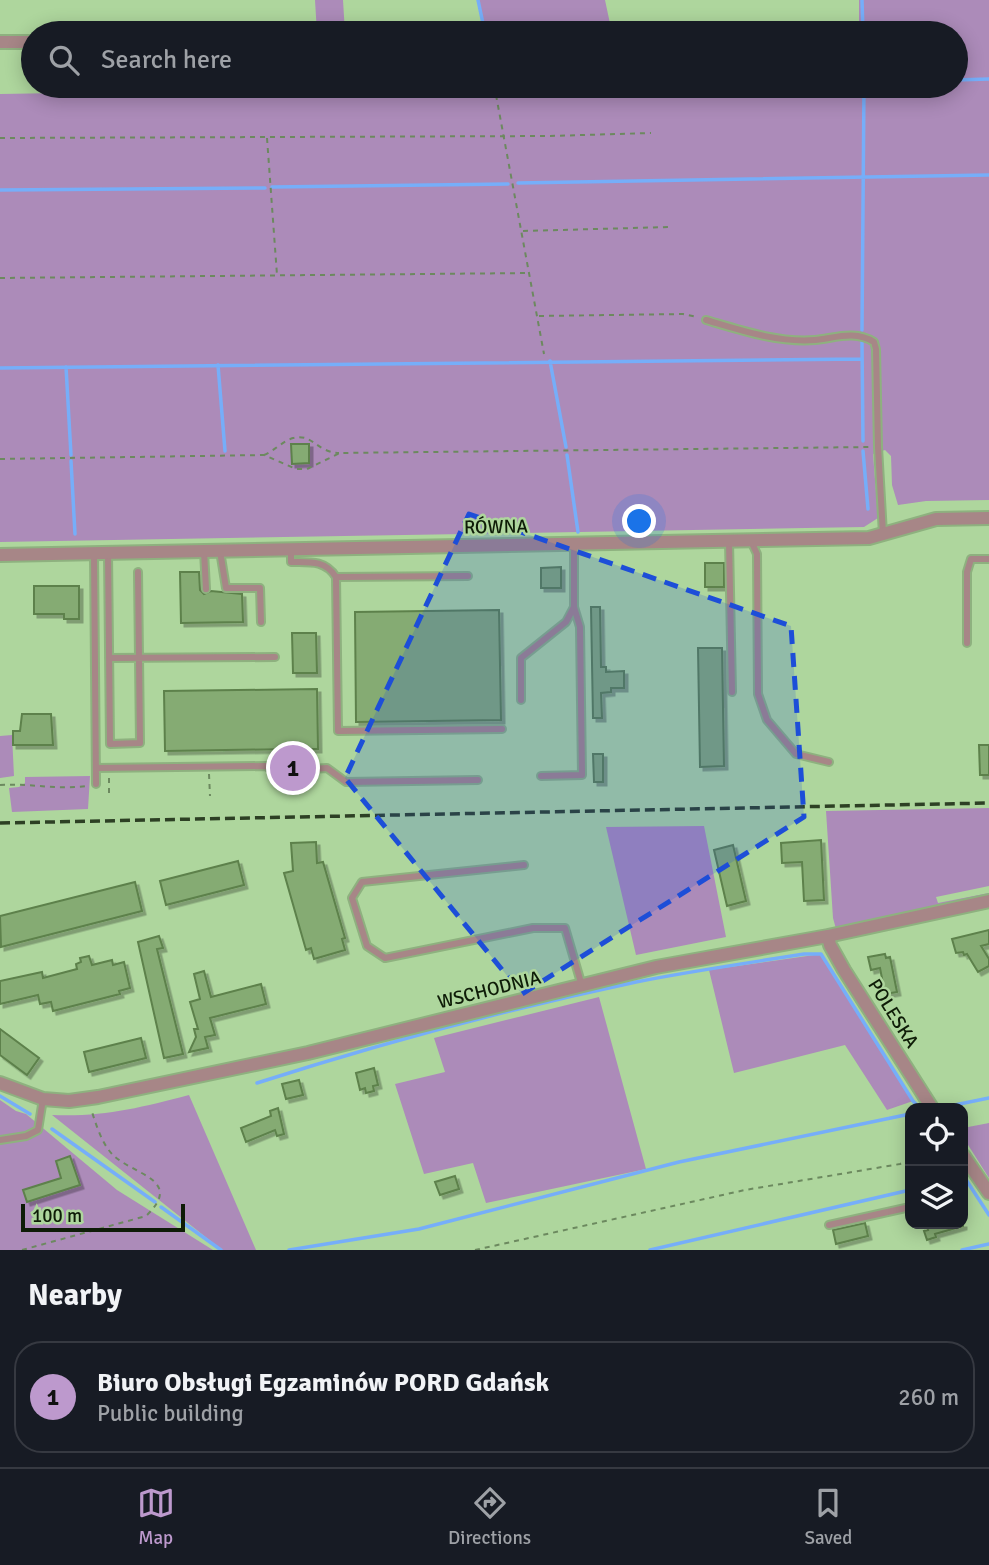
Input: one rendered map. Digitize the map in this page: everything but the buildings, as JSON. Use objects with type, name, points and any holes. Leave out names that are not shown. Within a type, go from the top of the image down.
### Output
[{"type":"street","points":[[0,42],[21,42]]},
{"type":"street","name":"RÓWNA","points":[[0,555],[869,538],[936,519],[989,518]]},
{"type":"street","name":"WSCHODNIA","points":[[0,1083],[43,1099],[69,1101],[97,1097],[308,1053],[656,967],[828,936],[989,901]]},
{"type":"street","name":"POLESKA","points":[[828,936],[844,970],[929,1103]]},
{"type":"street","points":[[968,1162],[989,1193]]},
{"type":"lane","points":[[706,320],[779,339],[798,341],[858,334],[874,342],[883,534]]},
{"type":"lane","points":[[729,541],[732,692]]},
{"type":"lane","points":[[751,541],[757,554],[758,694],[767,720],[796,754],[829,762]]},
{"type":"lane","points":[[541,776],[582,775],[580,627],[574,607],[574,544]]},
{"type":"lane","points":[[291,549],[291,562],[324,564],[336,577],[338,731],[502,729]]},
{"type":"lane","points":[[204,551],[206,589]]},
{"type":"lane","points":[[220,551],[226,588],[260,587],[261,622]]},
{"type":"lane","points":[[108,552],[110,744],[140,743],[138,572]]},
{"type":"lane","points":[[94,553],[96,784]]},
{"type":"lane","points":[[967,643],[967,572],[971,559],[989,559]]},
{"type":"lane","points":[[336,577],[468,576]]},
{"type":"lane","points":[[521,700],[520,658],[566,622],[574,607]]},
{"type":"lane","points":[[109,658],[275,657]]},
{"type":"lane","points":[[96,768],[265,766],[290,782],[299,784],[312,769],[327,768],[346,782],[478,780]]},
{"type":"lane","points":[[524,865],[362,882],[352,898],[367,946],[385,958],[533,928],[565,928],[582,986]]},
{"type":"lane","points":[[0,1140],[26,1136],[38,1130],[43,1099]]},
{"type":"lane","points":[[829,1225],[905,1208]]},
{"type":"path","points":[[497,98],[544,354]]},
{"type":"path","points":[[0,138],[651,133]]},
{"type":"path","points":[[267,137],[277,275]]},
{"type":"path","points":[[522,231],[670,227]]},
{"type":"path","points":[[0,278],[530,272]]},
{"type":"path","points":[[538,316],[684,314],[706,320]]},
{"type":"path","points":[[264,455],[297,437],[310,439],[328,452],[340,453],[878,447]]},
{"type":"path","points":[[0,459],[264,455],[296,468],[307,469],[340,453]]},
{"type":"path","points":[[209,773],[210,796]]},
{"type":"path","points":[[109,774],[109,796]]},
{"type":"path","points":[[0,785],[68,789],[83,786]]},
{"type":"path","points":[[22,1250],[146,1216],[159,1203],[161,1194],[157,1185],[112,1154],[93,1116]]},
{"type":"path","points":[[475,1250],[745,1190],[905,1161]]},
{"type":"highlighted area","points":[[469,514],[791,626],[804,817],[522,994],[345,778]]},
{"type":"shaded area","points":[[315,0],[343,0],[344,21],[316,21]]},
{"type":"shaded area","points":[[477,0],[605,0],[609,21],[481,21]]},
{"type":"shaded area","points":[[859,0],[989,0],[989,500],[926,501],[898,505],[892,485],[891,456],[885,450],[873,454],[878,518],[864,527],[0,542],[0,94],[21,94],[21,98],[968,98],[968,21],[859,21]]},
{"type":"shaded area","points":[[12,735],[14,776],[0,778],[0,736]]},
{"type":"shaded area","points":[[90,776],[88,809],[12,812],[9,788],[25,783],[25,777]]},
{"type":"shaded area","points":[[989,808],[989,886],[936,897],[938,903],[989,893],[989,897],[836,929],[826,811]]},
{"type":"shaded area","points":[[704,826],[726,937],[636,955],[606,827]]},
{"type":"shaded area","points":[[821,954],[913,1101],[887,1110],[845,1045],[734,1073],[709,970]]},
{"type":"shaded area","points":[[599,997],[646,1169],[486,1203],[473,1163],[424,1174],[395,1084],[445,1072],[434,1038]]},
{"type":"shaded area","points":[[189,1095],[256,1250],[222,1250],[52,1115],[121,1111]]},
{"type":"shaded area","points":[[0,1100],[26,1114],[117,1190],[213,1250],[0,1250]]},
{"type":"shaded area","points":[[989,1123],[989,1178],[968,1145],[968,1127]]},
{"type":"waterway","points":[[478,0],[482,21]]},
{"type":"waterway","points":[[862,0],[863,21]]},
{"type":"waterway","points":[[968,80],[989,79]]},
{"type":"waterway","points":[[862,330],[864,98]]},
{"type":"waterway","points":[[518,183],[989,175]]},
{"type":"waterway","points":[[272,187],[508,184]]},
{"type":"waterway","points":[[0,190],[265,188]]},
{"type":"waterway","points":[[862,342],[863,441]]},
{"type":"waterway","points":[[0,368],[862,359]]},
{"type":"waterway","points":[[550,361],[566,447]]},
{"type":"waterway","points":[[218,365],[225,451]]},
{"type":"waterway","points":[[66,367],[71,455]]},
{"type":"waterway","points":[[863,451],[868,509]]},
{"type":"waterway","points":[[567,455],[578,532]]},
{"type":"waterway","points":[[71,461],[75,534]]},
{"type":"waterway","points":[[257,1083],[445,1028],[588,992],[699,971],[804,954],[821,954],[915,1103]]},
{"type":"waterway","points":[[0,1096],[30,1114]]},
{"type":"waterway","points":[[964,1103],[989,1098]]},
{"type":"waterway","points":[[289,1250],[419,1229],[679,1162],[905,1115]]},
{"type":"waterway","points":[[52,1129],[155,1202]]},
{"type":"waterway","points":[[968,1183],[989,1215]]},
{"type":"waterway","points":[[650,1250],[905,1191]]},
{"type":"waterway","points":[[161,1207],[221,1250]]},
{"type":"waterway","points":[[962,1250],[989,1244]]},
{"type":"railway","points":[[0,823],[989,803]]},
{"type":"place","name":"Biuro Obsługi Egzaminów PORD Gdańsk","points":[[293,768]]}]
